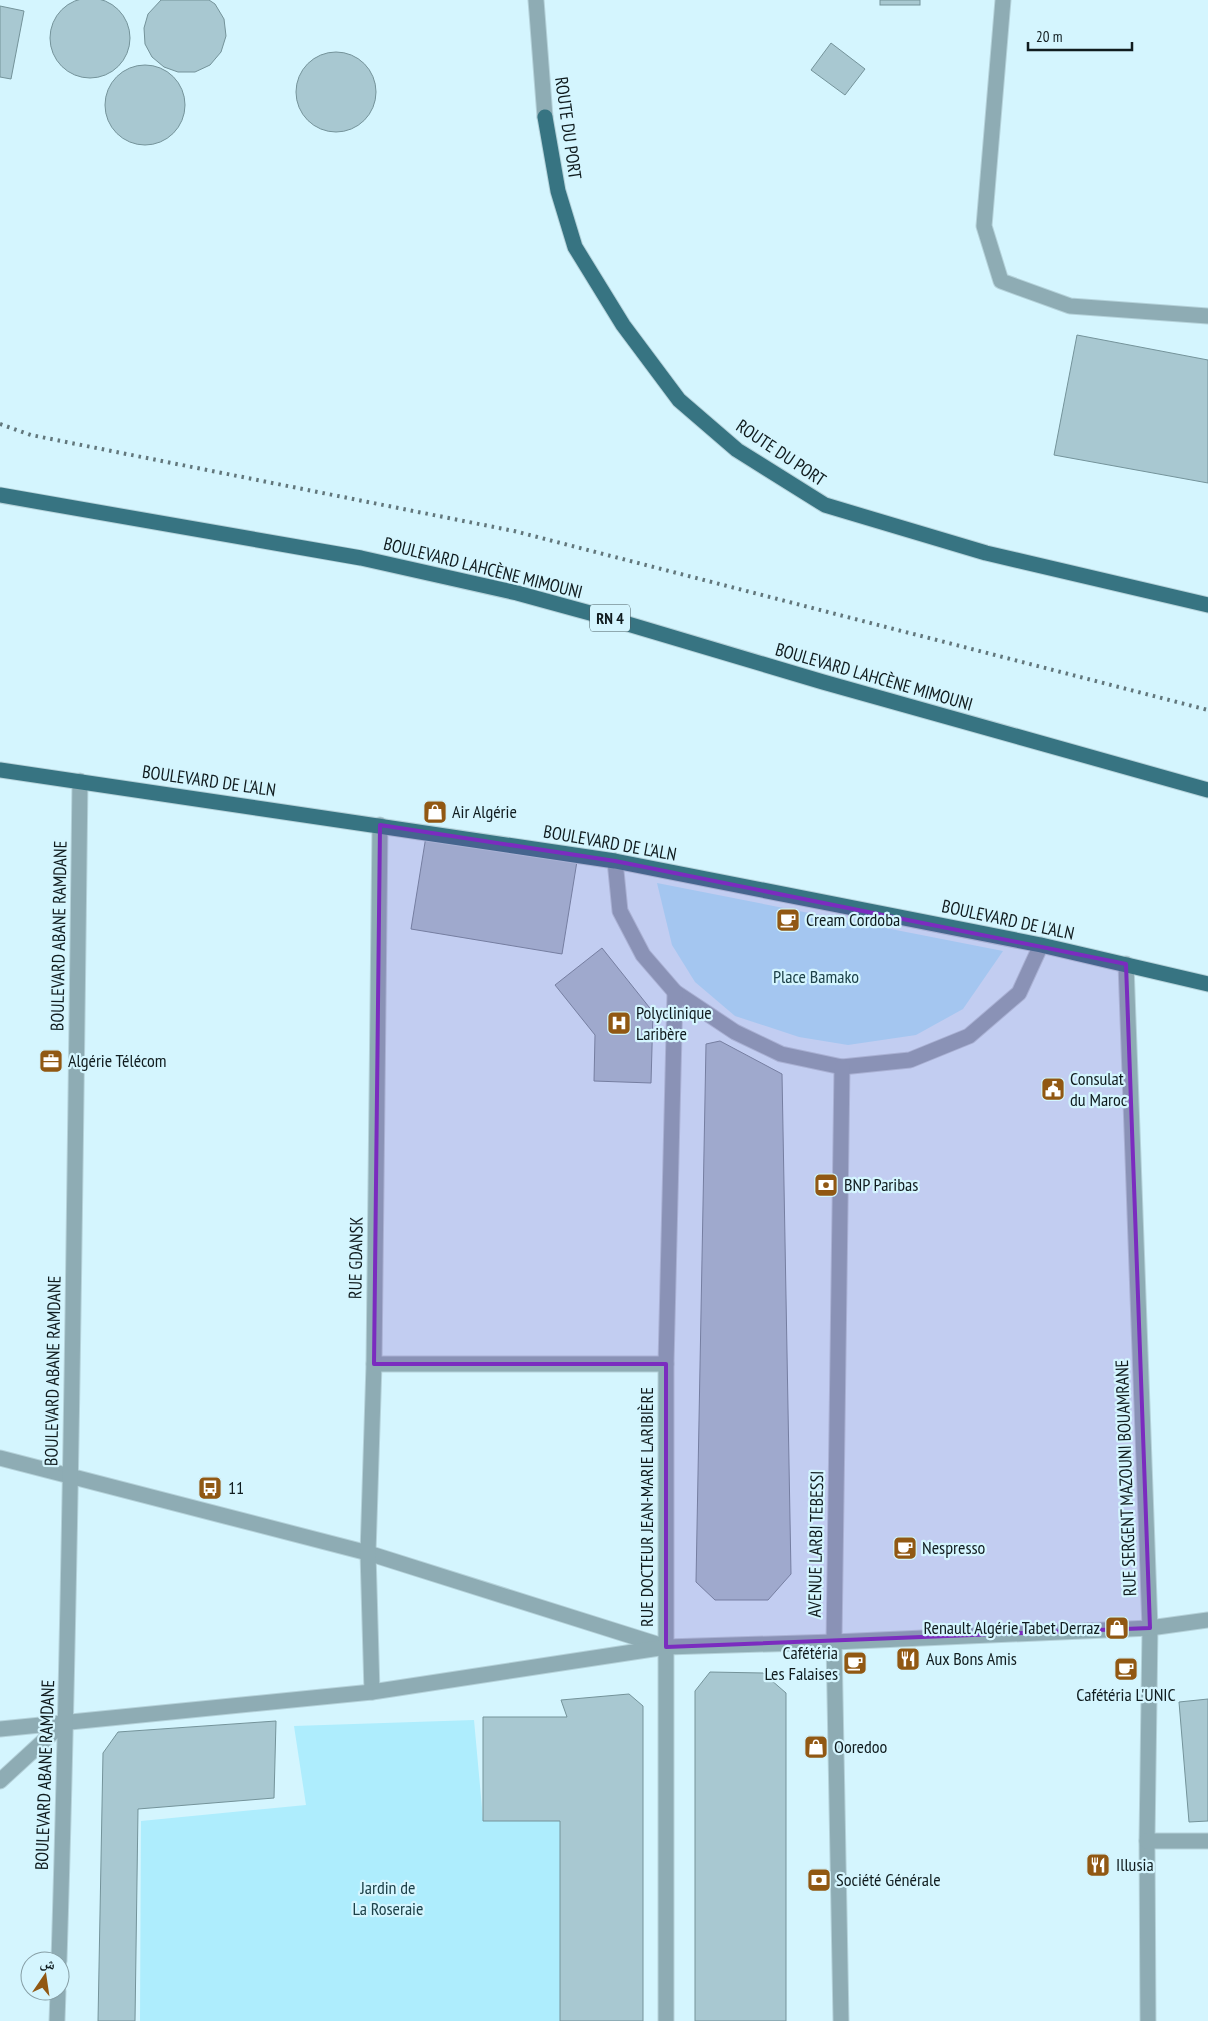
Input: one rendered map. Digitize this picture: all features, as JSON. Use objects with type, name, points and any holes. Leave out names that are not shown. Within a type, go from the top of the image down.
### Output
[{"type":"main road","name":"ROUTE DU PORT","points":[[545,118],[558,191],[576,248],[623,325],[679,400],[737,450],[824,505],[986,553],[1208,605]]},
{"type":"main road","name":"BOULEVARD LAHCÈNE MIMOUNI","points":[[0,495],[361,558],[517,593],[823,682],[1208,790]]},
{"type":"main road","name":"BOULEVARD DE L'ALN","points":[[0,770],[615,861],[1041,945],[1208,984]]},
{"type":"street","name":"ROUTE DU PORT","points":[[536,0],[545,118]]},
{"type":"street","points":[[1003,0],[984,226],[1001,281],[1070,306],[1208,316]]},
{"type":"street","name":"BOULEVARD ABANE RAMDANE","points":[[58,1951],[70,1476],[80,781]]},
{"type":"street","name":"RUE GDANSK","points":[[372,1692],[368,1553],[374,1364],[380,825]]},
{"type":"street","points":[[615,861],[620,911],[643,955],[675,992],[734,1032],[782,1054],[842,1067],[910,1060],[969,1036],[1019,993],[1041,945]]},
{"type":"street","name":"RUE SERGENT MAZOUNI BOUAMRANE","points":[[1126,964],[1150,1628],[1147,1841],[1148,2021]]},
{"type":"street","name":"RUE DOCTEUR JEAN-MARIE LARIBIÈRE","points":[[666,2021],[666,1364],[675,992]]},
{"type":"street","name":"AVENUE LARBI TEBESSI","points":[[842,1067],[834,1642],[842,2021]]},
{"type":"street","points":[[374,1364],[666,1364]]},
{"type":"street","points":[[0,1458],[368,1553],[666,1647]]},
{"type":"street","points":[[0,1729],[372,1692],[666,1647],[834,1642],[1150,1628],[1208,1620]]},
{"type":"street","points":[[0,1781],[64,1724]]},
{"type":"street","points":[[1147,1841],[1208,1841]]},
{"type":"street","points":[[57,2021],[58,2001]]},
{"type":"highlighted area","points":[[380,825],[615,861],[1126,964],[1150,1628],[666,1647],[666,1364],[374,1364]]},
{"type":"green space","name":"Place Bamako","points":[[657,883],[1003,951],[963,1009],[916,1035],[848,1045],[799,1037],[735,1016],[695,982],[672,945]]},
{"type":"green space","name":"Jardin de La Roseraie","points":[[474,1720],[483,1819],[567,1813],[567,2021],[140,2021],[141,1821],[306,1805],[294,1726]]},
{"type":"building","points":[[90,-2],[105,1],[118,10],[127,23],[130,38],[127,53],[118,66],[105,75],[90,78],[75,75],[62,66],[53,53],[50,38],[53,23],[62,10],[75,1]]},
{"type":"building","points":[[161,0],[209,0],[215,4],[224,19],[226,36],[221,52],[210,65],[195,72],[178,72],[164,67],[152,57],[145,44],[144,28],[148,14]]},
{"type":"building","points":[[880,0],[920,0],[920,5],[880,5]]},
{"type":"building","points":[[0,6],[24,11],[11,79],[0,77]]},
{"type":"building","points":[[831,43],[865,69],[845,95],[811,70]]},
{"type":"building","points":[[328,52],[344,52],[365,63],[376,84],[376,100],[365,121],[344,132],[328,132],[314,126],[302,114],[296,100],[296,84],[302,70],[314,58]]},
{"type":"building","points":[[137,65],[153,65],[174,76],[185,97],[185,113],[174,134],[153,145],[137,145],[123,139],[111,127],[105,113],[105,97],[111,83],[123,71]]},
{"type":"building","points":[[1077,335],[1208,360],[1208,483],[1054,455]]},
{"type":"building","points":[[427,830],[578,855],[562,954],[411,929]]},
{"type":"building","name":"Polyclinique Laribère","points":[[602,948],[653,1012],[651,1083],[594,1081],[595,1035],[555,985]]},
{"type":"building","points":[[720,1041],[782,1074],[791,1574],[768,1600],[715,1600],[696,1582],[706,1044]]},
{"type":"building","points":[[710,1672],[763,1673],[786,1693],[786,2021],[695,2021],[695,1691]]},
{"type":"building","points":[[629,1694],[643,1706],[643,2021],[560,2021],[560,1821],[483,1821],[483,1717],[567,1717],[561,1700]]},
{"type":"building","points":[[1208,1699],[1208,1821],[1189,1822],[1179,1702]]},
{"type":"building","points":[[276,1721],[274,1798],[138,1809],[135,2021],[98,2021],[103,1753],[118,1732]]},
{"type":"railway","points":[[0,424],[31,435],[514,531],[1208,710]]},
{"type":"place","name":"Air Algérie","points":[[435,812]]},
{"type":"place","name":"Cream Cordoba","points":[[788,920]]},
{"type":"place","name":"Polyclinique Laribère","points":[[619,1023]]},
{"type":"place","name":"Algérie Télécom","points":[[51,1061]]},
{"type":"place","name":"Consulat du Maroc","points":[[1053,1089]]},
{"type":"place","name":"BNP Paribas","points":[[826,1185]]},
{"type":"place","name":"11","points":[[210,1488]]},
{"type":"place","name":"Nespresso","points":[[905,1548]]},
{"type":"place","name":"Renault Algérie Tabet Derraz","points":[[1117,1628]]},
{"type":"place","name":"Aux Bons Amis","points":[[908,1659]]},
{"type":"place","name":"Cafétéria Les Falaises","points":[[855,1663]]},
{"type":"place","name":"Cafétéria L'UNIC","points":[[1126,1669]]},
{"type":"place","name":"Ooredoo","points":[[816,1747]]},
{"type":"place","name":"Illusia","points":[[1098,1865]]},
{"type":"place","name":"Société Générale","points":[[819,1880]]}]
